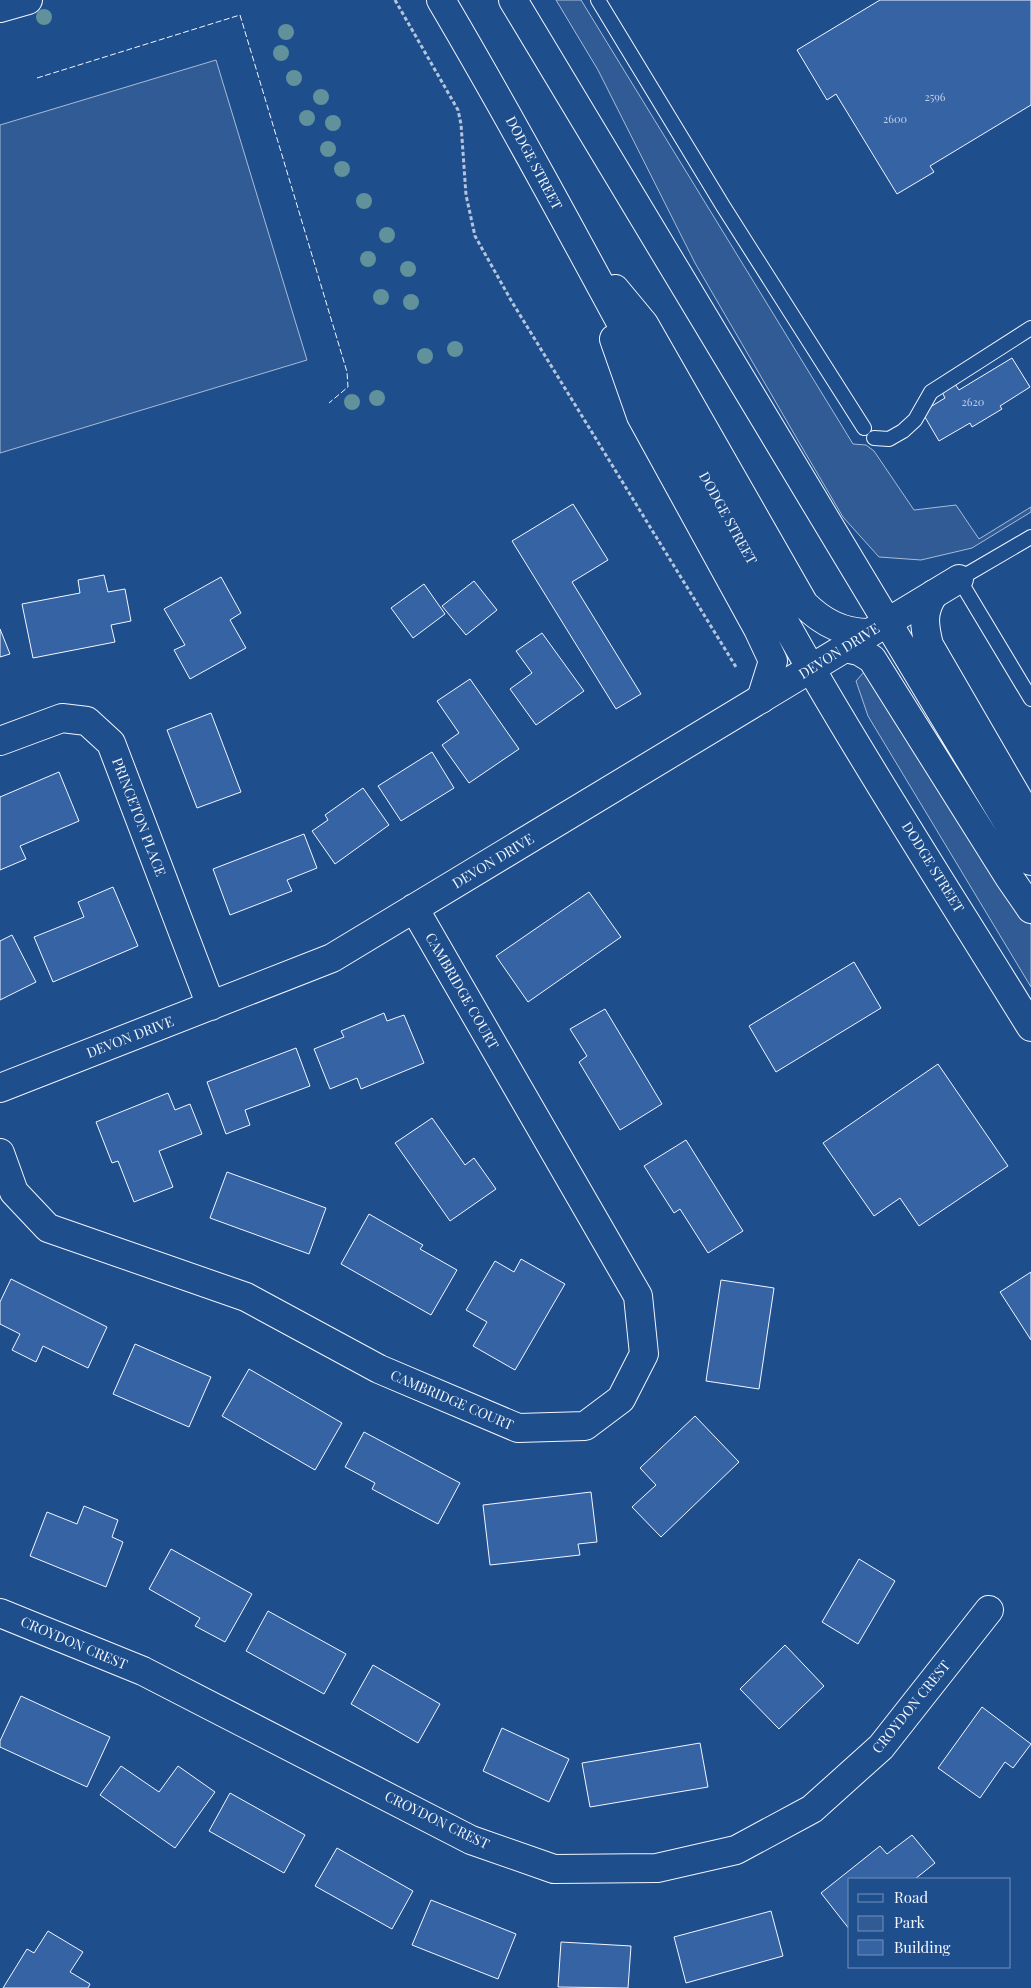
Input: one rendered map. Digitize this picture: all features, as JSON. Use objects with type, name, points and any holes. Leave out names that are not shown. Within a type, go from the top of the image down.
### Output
[{"type":"main road","points":[[0,8],[28,0]]},
{"type":"main road","name":"DODGE STREET","points":[[441,0],[502,103],[589,266],[811,668],[1031,1027]]},
{"type":"main road","points":[[513,0],[878,627],[1031,861]]},
{"type":"main road","points":[[576,242],[644,324],[804,604],[815,615],[840,629],[855,633],[878,627]]},
{"type":"main road","points":[[589,266],[641,416],[758,629],[772,661],[761,699]]},
{"type":"main road","name":"DEVON DRIVE","points":[[0,1088],[332,958],[959,579]]},
{"type":"main road","points":[[934,594],[926,605],[924,618],[929,645],[1031,821]]},
{"type":"main road","points":[[845,648],[859,650],[872,659],[878,667],[1031,909]]},
{"type":"main road","name":"PRINCETON PLACE","points":[[0,740],[62,718],[87,721],[110,743],[211,1006]]},
{"type":"main road","name":"CAMBRIDGE COURT","points":[[0,1153],[14,1192],[48,1228],[246,1297],[379,1369],[518,1428],[585,1426],[621,1399],[644,1354],[638,1296],[414,908]]},
{"type":"main road","name":"CROYDON CREST","points":[[0,1613],[143,1671],[471,1840],[554,1869],[657,1868],[736,1850],[812,1809],[881,1747],[989,1610]]},
{"type":"lane","points":[[598,0],[723,206],[869,433],[889,439],[903,431],[915,420],[931,392],[1031,328]]},
{"type":"lane","points":[[1031,537],[959,579],[1031,699]]},
{"type":"path","points":[[395,0],[458,110],[469,213],[475,236],[517,311],[736,667]]},
{"type":"green space","points":[[556,0],[581,0],[853,444],[866,445],[874,451],[914,510],[956,505],[979,539],[1031,507],[1031,512],[972,548],[921,560],[879,557],[843,517],[695,263],[598,70]]},
{"type":"green space","points":[[216,60],[307,360],[0,453],[0,125]]},
{"type":"green space","points":[[864,672],[872,676],[992,869],[1031,925],[1031,987],[868,716],[856,681]]},
{"type":"building","points":[[880,0],[1031,0],[1031,105],[930,166],[934,172],[897,194],[836,94],[827,100],[797,50]]},
{"type":"building","points":[[1012,358],[1030,387],[1000,406],[1002,409],[972,427],[970,423],[939,441],[922,412],[945,398],[942,392],[955,384],[959,390]]},
{"type":"building","points":[[573,504],[608,560],[572,582],[641,694],[616,709],[512,541]]},
{"type":"building","points":[[104,575],[108,592],[125,589],[131,621],[111,625],[115,642],[33,658],[22,604],[80,593],[78,580]]},
{"type":"building","points":[[221,577],[241,613],[230,620],[246,648],[190,679],[174,650],[185,645],[164,609]]},
{"type":"building","points":[[474,581],[497,610],[466,635],[442,606]]},
{"type":"building","points":[[424,584],[445,614],[413,638],[391,608]]},
{"type":"building","points":[[0,629],[10,654],[0,657]]},
{"type":"building","points":[[542,633],[584,691],[536,725],[510,689],[532,673],[516,651]]},
{"type":"building","points":[[470,679],[519,749],[469,783],[442,745],[459,733],[437,701]]},
{"type":"building","points":[[211,713],[241,792],[197,808],[167,730]]},
{"type":"building","points":[[432,752],[454,788],[401,821],[378,786]]},
{"type":"building","points":[[59,772],[79,821],[20,846],[26,859],[0,870],[0,797]]},
{"type":"building","points":[[363,788],[389,825],[335,864],[312,831],[328,820],[325,815]]},
{"type":"building","points":[[304,834],[317,868],[287,880],[292,891],[230,915],[213,869]]},
{"type":"building","points":[[113,887],[138,946],[53,982],[34,937],[84,917],[78,902]]},
{"type":"building","points":[[589,892],[621,937],[528,1002],[496,956]]},
{"type":"building","points":[[12,935],[36,982],[0,1000],[0,941]]},
{"type":"building","points":[[854,962],[881,1008],[776,1072],[749,1026]]},
{"type":"building","points":[[605,1009],[662,1104],[620,1130],[579,1062],[587,1056],[570,1029]]},
{"type":"building","points":[[384,1013],[387,1021],[404,1015],[424,1063],[361,1089],[357,1078],[330,1089],[314,1049],[344,1037],[341,1031]]},
{"type":"building","points":[[296,1048],[310,1086],[245,1110],[250,1125],[226,1134],[207,1082]]},
{"type":"building","points":[[938,1064],[1008,1166],[919,1226],[900,1198],[874,1216],[823,1143]]},
{"type":"building","points":[[168,1093],[175,1110],[190,1104],[202,1134],[159,1151],[173,1187],[134,1202],[118,1161],[112,1163],[96,1122]]},
{"type":"building","points":[[432,1118],[465,1165],[474,1158],[496,1189],[450,1221],[395,1143]]},
{"type":"building","points":[[686,1140],[743,1231],[708,1253],[680,1209],[674,1213],[644,1166]]},
{"type":"building","points":[[227,1172],[326,1208],[309,1254],[210,1218]]},
{"type":"building","points":[[369,1214],[423,1245],[420,1249],[457,1270],[431,1315],[341,1264]]},
{"type":"building","points":[[521,1259],[565,1284],[515,1370],[473,1346],[487,1322],[466,1310],[495,1261],[514,1272]]},
{"type":"building","points":[[1031,1272],[1031,1340],[1000,1292]]},
{"type":"building","points":[[11,1279],[107,1327],[88,1368],[43,1346],[36,1362],[12,1350],[20,1334],[0,1324],[0,1302]]},
{"type":"building","points":[[721,1280],[774,1288],[759,1389],[706,1381]]},
{"type":"building","points":[[135,1344],[211,1377],[189,1427],[113,1394]]},
{"type":"building","points":[[249,1369],[342,1423],[315,1470],[222,1416]]},
{"type":"building","points":[[695,1416],[739,1462],[661,1537],[632,1507],[656,1485],[640,1468]]},
{"type":"building","points":[[364,1432],[460,1483],[438,1524],[372,1489],[375,1483],[345,1467]]},
{"type":"building","points":[[591,1492],[597,1542],[578,1544],[580,1555],[490,1565],[483,1505]]},
{"type":"building","points":[[84,1506],[118,1520],[112,1537],[123,1542],[106,1587],[30,1556],[47,1512],[77,1524]]},
{"type":"building","points":[[171,1549],[252,1594],[225,1642],[195,1626],[200,1618],[149,1589]]},
{"type":"building","points":[[859,1559],[895,1581],[858,1644],[822,1622]]},
{"type":"building","points":[[268,1611],[346,1654],[324,1694],[246,1651]]},
{"type":"building","points":[[785,1645],[824,1686],[779,1729],[740,1689]]},
{"type":"building","points":[[373,1665],[440,1704],[418,1743],[351,1704]]},
{"type":"building","points":[[21,1696],[110,1737],[87,1787],[0,1747],[0,1741]]},
{"type":"building","points":[[982,1707],[1031,1744],[1013,1768],[1005,1762],[980,1798],[938,1768]]},
{"type":"building","points":[[502,1728],[569,1759],[549,1802],[483,1771]]},
{"type":"building","points":[[700,1743],[708,1787],[590,1807],[582,1763]]},
{"type":"building","points":[[121,1766],[159,1792],[178,1766],[215,1792],[175,1848],[100,1795]]},
{"type":"building","points":[[230,1793],[305,1835],[284,1873],[209,1831]]},
{"type":"building","points":[[912,1835],[935,1863],[916,1878],[848,1878],[848,1927],[821,1893],[880,1846],[887,1854]]},
{"type":"building","points":[[337,1848],[413,1891],[392,1929],[315,1886]]},
{"type":"building","points":[[431,1900],[516,1934],[498,1979],[412,1945]]},
{"type":"building","points":[[771,1911],[783,1956],[686,1983],[674,1937]]},
{"type":"building","points":[[48,1931],[83,1952],[70,1972],[90,1984],[88,1988],[3,1988],[27,1949],[34,1953]]},
{"type":"building","points":[[561,1942],[631,1946],[628,1988],[558,1987]]},
{"type":"fence","points":[[37,78],[240,15],[347,372],[348,387],[329,403]]}]
